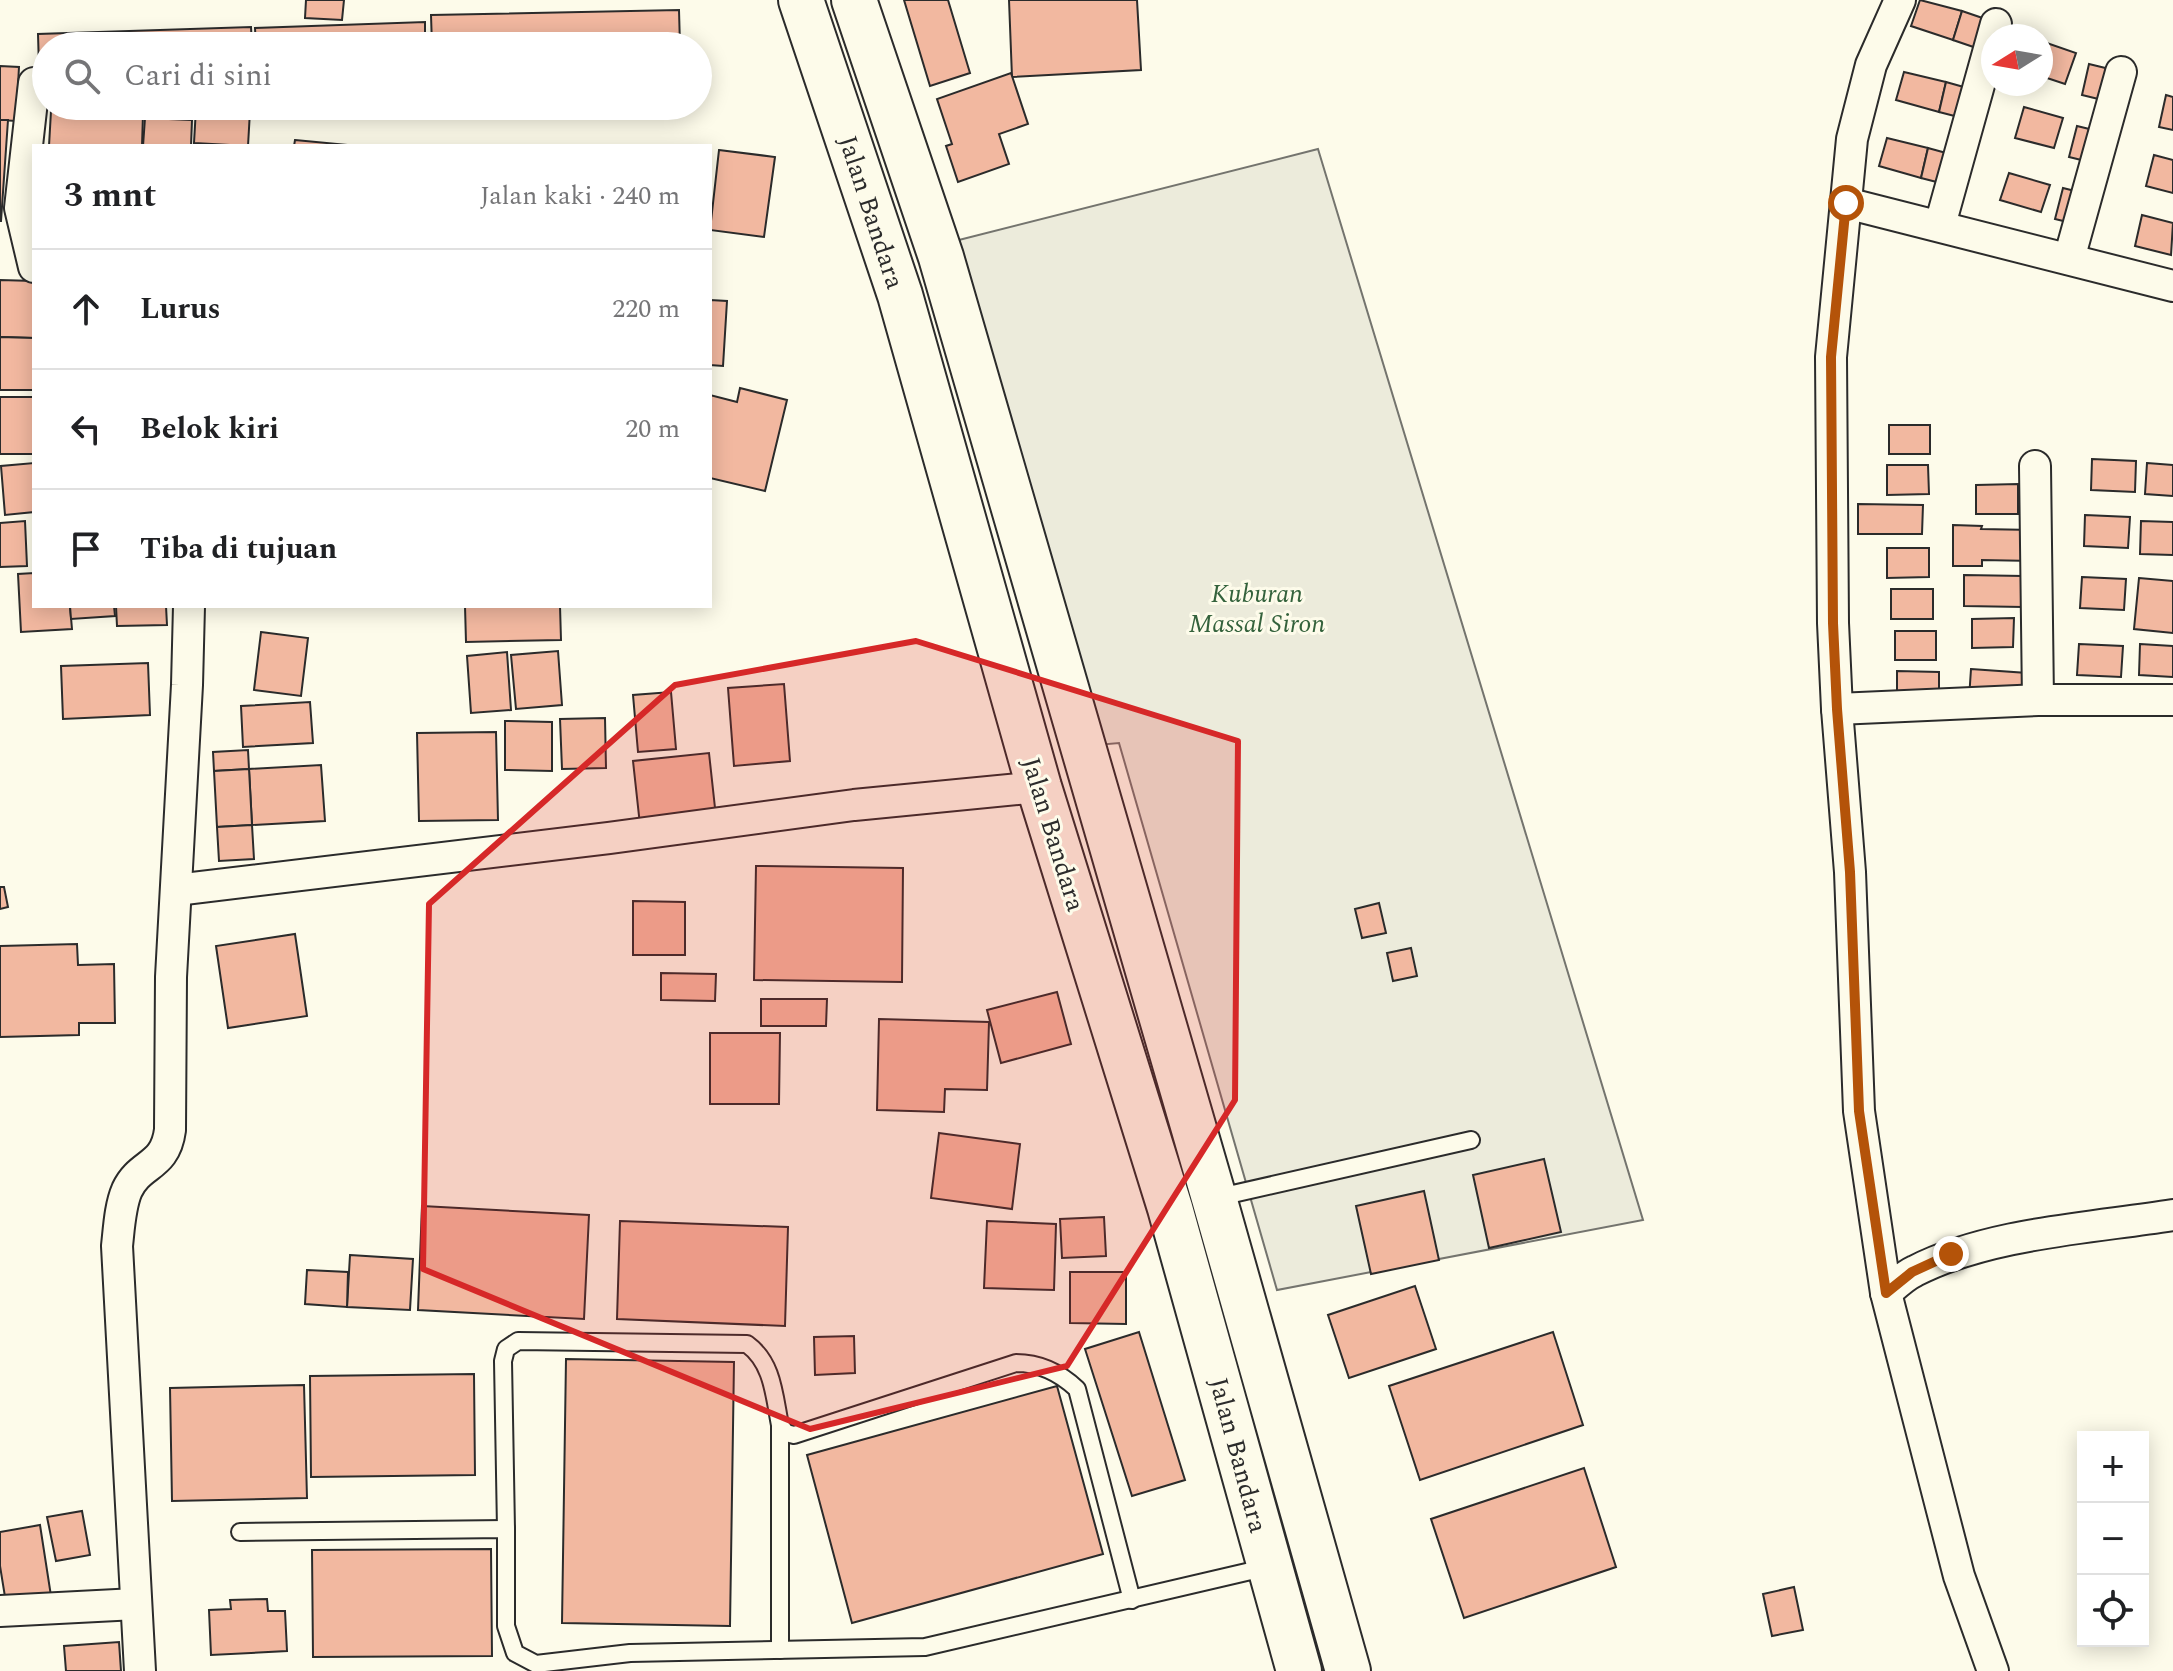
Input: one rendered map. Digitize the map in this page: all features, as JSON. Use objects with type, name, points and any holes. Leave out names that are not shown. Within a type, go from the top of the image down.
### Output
[{"type":"highway","name":"Jalan Bandara","points":[[801,0],[900,295],[1039,787],[1192,1203],[1348,1671]]},
{"type":"highway","name":"Jalan Bandara","points":[[854,0],[941,257],[1192,1203],[1270,1567],[1299,1671]]},
{"type":"street","points":[[1900,0],[1871,65],[1852,139],[1831,357],[1833,623],[1850,872],[1859,1111],[1886,1293],[1959,1576],[1993,1671]]},
{"type":"street","points":[[2069,259],[2121,72]]},
{"type":"street","points":[[1940,225],[1981,78]]},
{"type":"street","points":[[32,101],[20,208],[32,259]]},
{"type":"street","points":[[1846,203],[2173,286]]},
{"type":"street","points":[[2035,466],[2038,700]]},
{"type":"street","points":[[140,1671],[117,1246],[126,1191],[168,1146],[171,977],[189,608]]},
{"type":"street","points":[[1837,709],[2038,700],[2173,700]]},
{"type":"street","points":[[176,890],[854,805],[1039,787]]},
{"type":"street","points":[[1886,1293],[1912,1272],[1951,1254],[2000,1241],[2173,1215]]},
{"type":"street","points":[[0,1611],[136,1604]]},
{"type":"lane","points":[[1192,1203],[1471,1140]]},
{"type":"lane","points":[[780,1650],[780,1425],[768,1366],[758,1352],[747,1344],[518,1341],[506,1349],[503,1361],[506,1626],[515,1653],[536,1664],[630,1653],[780,1650],[925,1647],[1270,1567]]},
{"type":"lane","points":[[780,1425],[786,1433],[794,1435],[1016,1363],[1031,1363],[1062,1375],[1077,1389],[1132,1600]]},
{"type":"lane","points":[[240,1532],[506,1529]]},
{"type":"highlighted area","points":[[916,641],[1238,741],[1235,1100],[1067,1366],[810,1429],[423,1269],[429,904],[675,685]]},
{"type":"green space","name":"Kuburan Massal Siron","points":[[1318,149],[1643,1220],[1277,1290],[1119,743],[1097,745],[951,242]]},
{"type":"building","points":[[306,0],[344,0],[342,20],[305,18]]},
{"type":"building","points":[[904,0],[948,0],[970,73],[930,86]]},
{"type":"building","points":[[1009,0],[1137,0],[1141,70],[1012,77]]},
{"type":"building","points":[[1920,0],[1962,11],[1953,40],[1911,26]]},
{"type":"building","points":[[679,10],[680,32],[432,32],[431,15]]},
{"type":"building","points":[[1962,11],[2000,24],[1981,24],[1981,50],[1953,40]]},
{"type":"building","points":[[425,22],[425,32],[255,32],[255,28]]},
{"type":"building","points":[[251,27],[251,32],[99,32]]},
{"type":"building","points":[[2053,45],[2076,53],[2065,84],[2053,80]]},
{"type":"building","points":[[2089,64],[2126,73],[2119,104],[2082,95]]},
{"type":"building","points":[[0,66],[19,67],[16,121],[0,120]]},
{"type":"building","points":[[1904,72],[1946,82],[1939,112],[1896,100]]},
{"type":"building","points":[[1011,73],[1028,124],[999,134],[1009,164],[958,182],[946,146],[952,144],[937,99]]},
{"type":"building","points":[[1946,82],[1981,92],[1981,96],[1984,96],[1978,122],[1939,112]]},
{"type":"building","points":[[2166,95],[2173,97],[2173,130],[2159,127]]},
{"type":"building","points":[[2024,107],[2063,118],[2054,148],[2015,138]]},
{"type":"building","points":[[0,120],[8,120],[1,221],[0,221]]},
{"type":"building","points":[[50,120],[143,120],[142,144],[49,144]]},
{"type":"building","points":[[145,120],[192,120],[191,144],[143,144]]},
{"type":"building","points":[[195,120],[249,120],[248,144],[194,143]]},
{"type":"building","points":[[2077,126],[2114,135],[2106,166],[2069,157]]},
{"type":"building","points":[[1887,138],[1928,148],[1921,178],[1879,166]]},
{"type":"building","points":[[295,140],[337,144],[294,144]]},
{"type":"building","points":[[1928,148],[1968,159],[1960,188],[1921,178]]},
{"type":"building","points":[[719,150],[775,157],[764,237],[712,230]]},
{"type":"building","points":[[2154,155],[2173,160],[2173,193],[2146,186]]},
{"type":"building","points":[[2009,173],[2050,185],[2041,212],[2000,200]]},
{"type":"building","points":[[2063,188],[2099,197],[2092,228],[2055,219]]},
{"type":"building","points":[[2142,215],[2173,223],[2171,255],[2135,246]]},
{"type":"building","points":[[0,280],[32,281],[32,338],[0,337]]},
{"type":"building","points":[[712,300],[727,301],[723,366],[712,365]]},
{"type":"building","points":[[0,337],[32,338],[32,390],[0,390]]},
{"type":"building","points":[[740,388],[787,400],[765,491],[712,478],[712,396],[737,402]]},
{"type":"building","points":[[0,397],[32,397],[32,454],[0,454]]},
{"type":"building","points":[[1889,425],[1930,425],[1930,454],[1889,454]]},
{"type":"building","points":[[2092,459],[2136,461],[2135,492],[2091,490]]},
{"type":"building","points":[[32,463],[32,512],[5,515],[1,466]]},
{"type":"building","points":[[2147,463],[2173,465],[2173,496],[2145,494]]},
{"type":"building","points":[[1887,465],[1928,465],[1929,494],[1887,495]]},
{"type":"building","points":[[2018,484],[2018,514],[1976,514],[1976,485]]},
{"type":"building","points":[[1858,504],[1923,505],[1922,534],[1858,534]]},
{"type":"building","points":[[2085,515],[2130,517],[2128,548],[2084,546]]},
{"type":"building","points":[[25,521],[27,566],[0,567],[0,523]]},
{"type":"building","points":[[2141,521],[2173,522],[2173,555],[2140,554]]},
{"type":"building","points":[[1953,525],[2037,530],[2036,561],[1982,560],[1982,566],[1953,566]]},
{"type":"building","points":[[1887,548],[1929,548],[1929,577],[1887,578]]},
{"type":"building","points":[[32,573],[32,608],[70,608],[72,629],[21,632],[18,574]]},
{"type":"building","points":[[1964,575],[2023,576],[2023,607],[1964,606]]},
{"type":"building","points":[[2082,577],[2126,579],[2124,610],[2080,608]]},
{"type":"building","points":[[2139,578],[2173,581],[2173,633],[2134,629]]},
{"type":"building","points":[[1891,589],[1933,589],[1933,619],[1891,619]]},
{"type":"building","points":[[70,608],[114,608],[115,616],[71,619]]},
{"type":"building","points":[[116,608],[166,608],[167,625],[117,626]]},
{"type":"building","points":[[465,608],[560,608],[561,640],[466,642]]},
{"type":"building","points":[[2014,618],[2013,647],[1972,648],[1972,619]]},
{"type":"building","points":[[1895,631],[1936,631],[1936,660],[1895,660]]},
{"type":"building","points":[[261,632],[308,638],[301,696],[254,690]]},
{"type":"building","points":[[2079,644],[2123,646],[2121,677],[2077,675]]},
{"type":"building","points":[[2140,644],[2173,646],[2173,677],[2139,675]]},
{"type":"building","points":[[558,651],[562,705],[516,709],[511,655]]},
{"type":"building","points":[[507,652],[511,710],[471,713],[467,656]]},
{"type":"building","points":[[148,663],[150,715],[63,719],[61,666]]},
{"type":"building","points":[[1971,669],[2027,673],[2026,702],[1969,699]]},
{"type":"building","points":[[1897,671],[1939,672],[1939,701],[1897,701]]},
{"type":"building","points":[[784,684],[790,761],[734,766],[728,688]]},
{"type":"building","points":[[671,692],[676,749],[638,752],[633,695]]},
{"type":"building","points":[[310,702],[313,743],[243,747],[241,706]]},
{"type":"building","points":[[605,718],[606,768],[562,769],[560,719]]},
{"type":"building","points":[[505,721],[552,722],[552,771],[505,770]]},
{"type":"building","points":[[496,732],[498,820],[419,821],[417,733]]},
{"type":"building","points":[[248,750],[249,769],[214,771],[213,752]]},
{"type":"building","points":[[709,753],[716,817],[640,825],[633,761]]},
{"type":"building","points":[[321,765],[325,821],[252,825],[249,769]]},
{"type":"building","points":[[249,769],[252,825],[217,827],[214,771]]},
{"type":"building","points":[[252,825],[254,859],[219,861],[217,827]]},
{"type":"building","points":[[756,866],[903,868],[902,982],[754,980]]},
{"type":"building","points":[[0,887],[4,887],[8,907],[0,909]]},
{"type":"building","points":[[633,901],[685,902],[685,955],[633,955]]},
{"type":"building","points":[[1379,903],[1386,933],[1362,938],[1355,909]]},
{"type":"building","points":[[295,934],[307,1016],[228,1028],[216,946]]},
{"type":"building","points":[[77,944],[78,965],[114,964],[115,1023],[79,1023],[79,1035],[0,1037],[0,946]]},
{"type":"building","points":[[1411,948],[1417,976],[1393,981],[1387,953]]},
{"type":"building","points":[[661,973],[716,974],[715,1001],[661,1000]]},
{"type":"building","points":[[1057,992],[1071,1044],[1001,1063],[987,1010]]},
{"type":"building","points":[[761,999],[827,999],[826,1026],[761,1026]]},
{"type":"building","points":[[879,1019],[989,1022],[987,1090],[945,1089],[944,1112],[877,1110]]},
{"type":"building","points":[[710,1033],[780,1033],[779,1104],[710,1104]]},
{"type":"building","points":[[939,1133],[1020,1144],[1012,1209],[931,1198]]},
{"type":"building","points":[[1544,1159],[1561,1232],[1489,1248],[1473,1175]]},
{"type":"building","points":[[1424,1191],[1439,1260],[1371,1274],[1356,1206]]},
{"type":"building","points":[[422,1206],[589,1215],[584,1319],[418,1310]]},
{"type":"building","points":[[1104,1217],[1106,1256],[1062,1258],[1060,1219]]},
{"type":"building","points":[[620,1221],[788,1227],[785,1326],[617,1319]]},
{"type":"building","points":[[987,1221],[1056,1224],[1054,1290],[984,1288]]},
{"type":"building","points":[[350,1255],[413,1259],[410,1310],[347,1307]]},
{"type":"building","points":[[307,1270],[348,1272],[347,1307],[305,1304]]},
{"type":"building","points":[[1070,1272],[1126,1272],[1126,1324],[1070,1323]]},
{"type":"building","points":[[1415,1286],[1436,1349],[1349,1378],[1328,1315]]},
{"type":"building","points":[[1139,1332],[1185,1480],[1132,1496],[1085,1349]]},
{"type":"building","points":[[1553,1332],[1583,1425],[1420,1480],[1389,1386]]},
{"type":"building","points":[[854,1336],[855,1373],[815,1375],[814,1337]]},
{"type":"building","points":[[566,1359],[734,1362],[730,1626],[562,1623]]},
{"type":"building","points":[[474,1374],[475,1475],[311,1477],[310,1376]]},
{"type":"building","points":[[304,1385],[307,1498],[172,1501],[170,1388]]},
{"type":"building","points":[[1057,1386],[1103,1554],[852,1623],[807,1455]]},
{"type":"building","points":[[1584,1468],[1616,1567],[1464,1618],[1431,1519]]},
{"type":"building","points":[[82,1511],[90,1555],[56,1561],[47,1517]]},
{"type":"building","points":[[40,1525],[51,1596],[6,1603],[0,1566],[0,1532]]},
{"type":"building","points":[[491,1549],[492,1656],[313,1657],[312,1550]]},
{"type":"building","points":[[1794,1587],[1803,1630],[1772,1636],[1763,1594]]},
{"type":"building","points":[[267,1599],[268,1611],[285,1611],[287,1651],[211,1655],[209,1610],[231,1609],[230,1600]]},
{"type":"building","points":[[119,1642],[121,1671],[66,1671],[64,1646]]},
{"type":"route","points":[[1846,203],[1831,357],[1833,623],[1850,872],[1859,1111],[1886,1293],[1912,1272],[1951,1254]]}]
